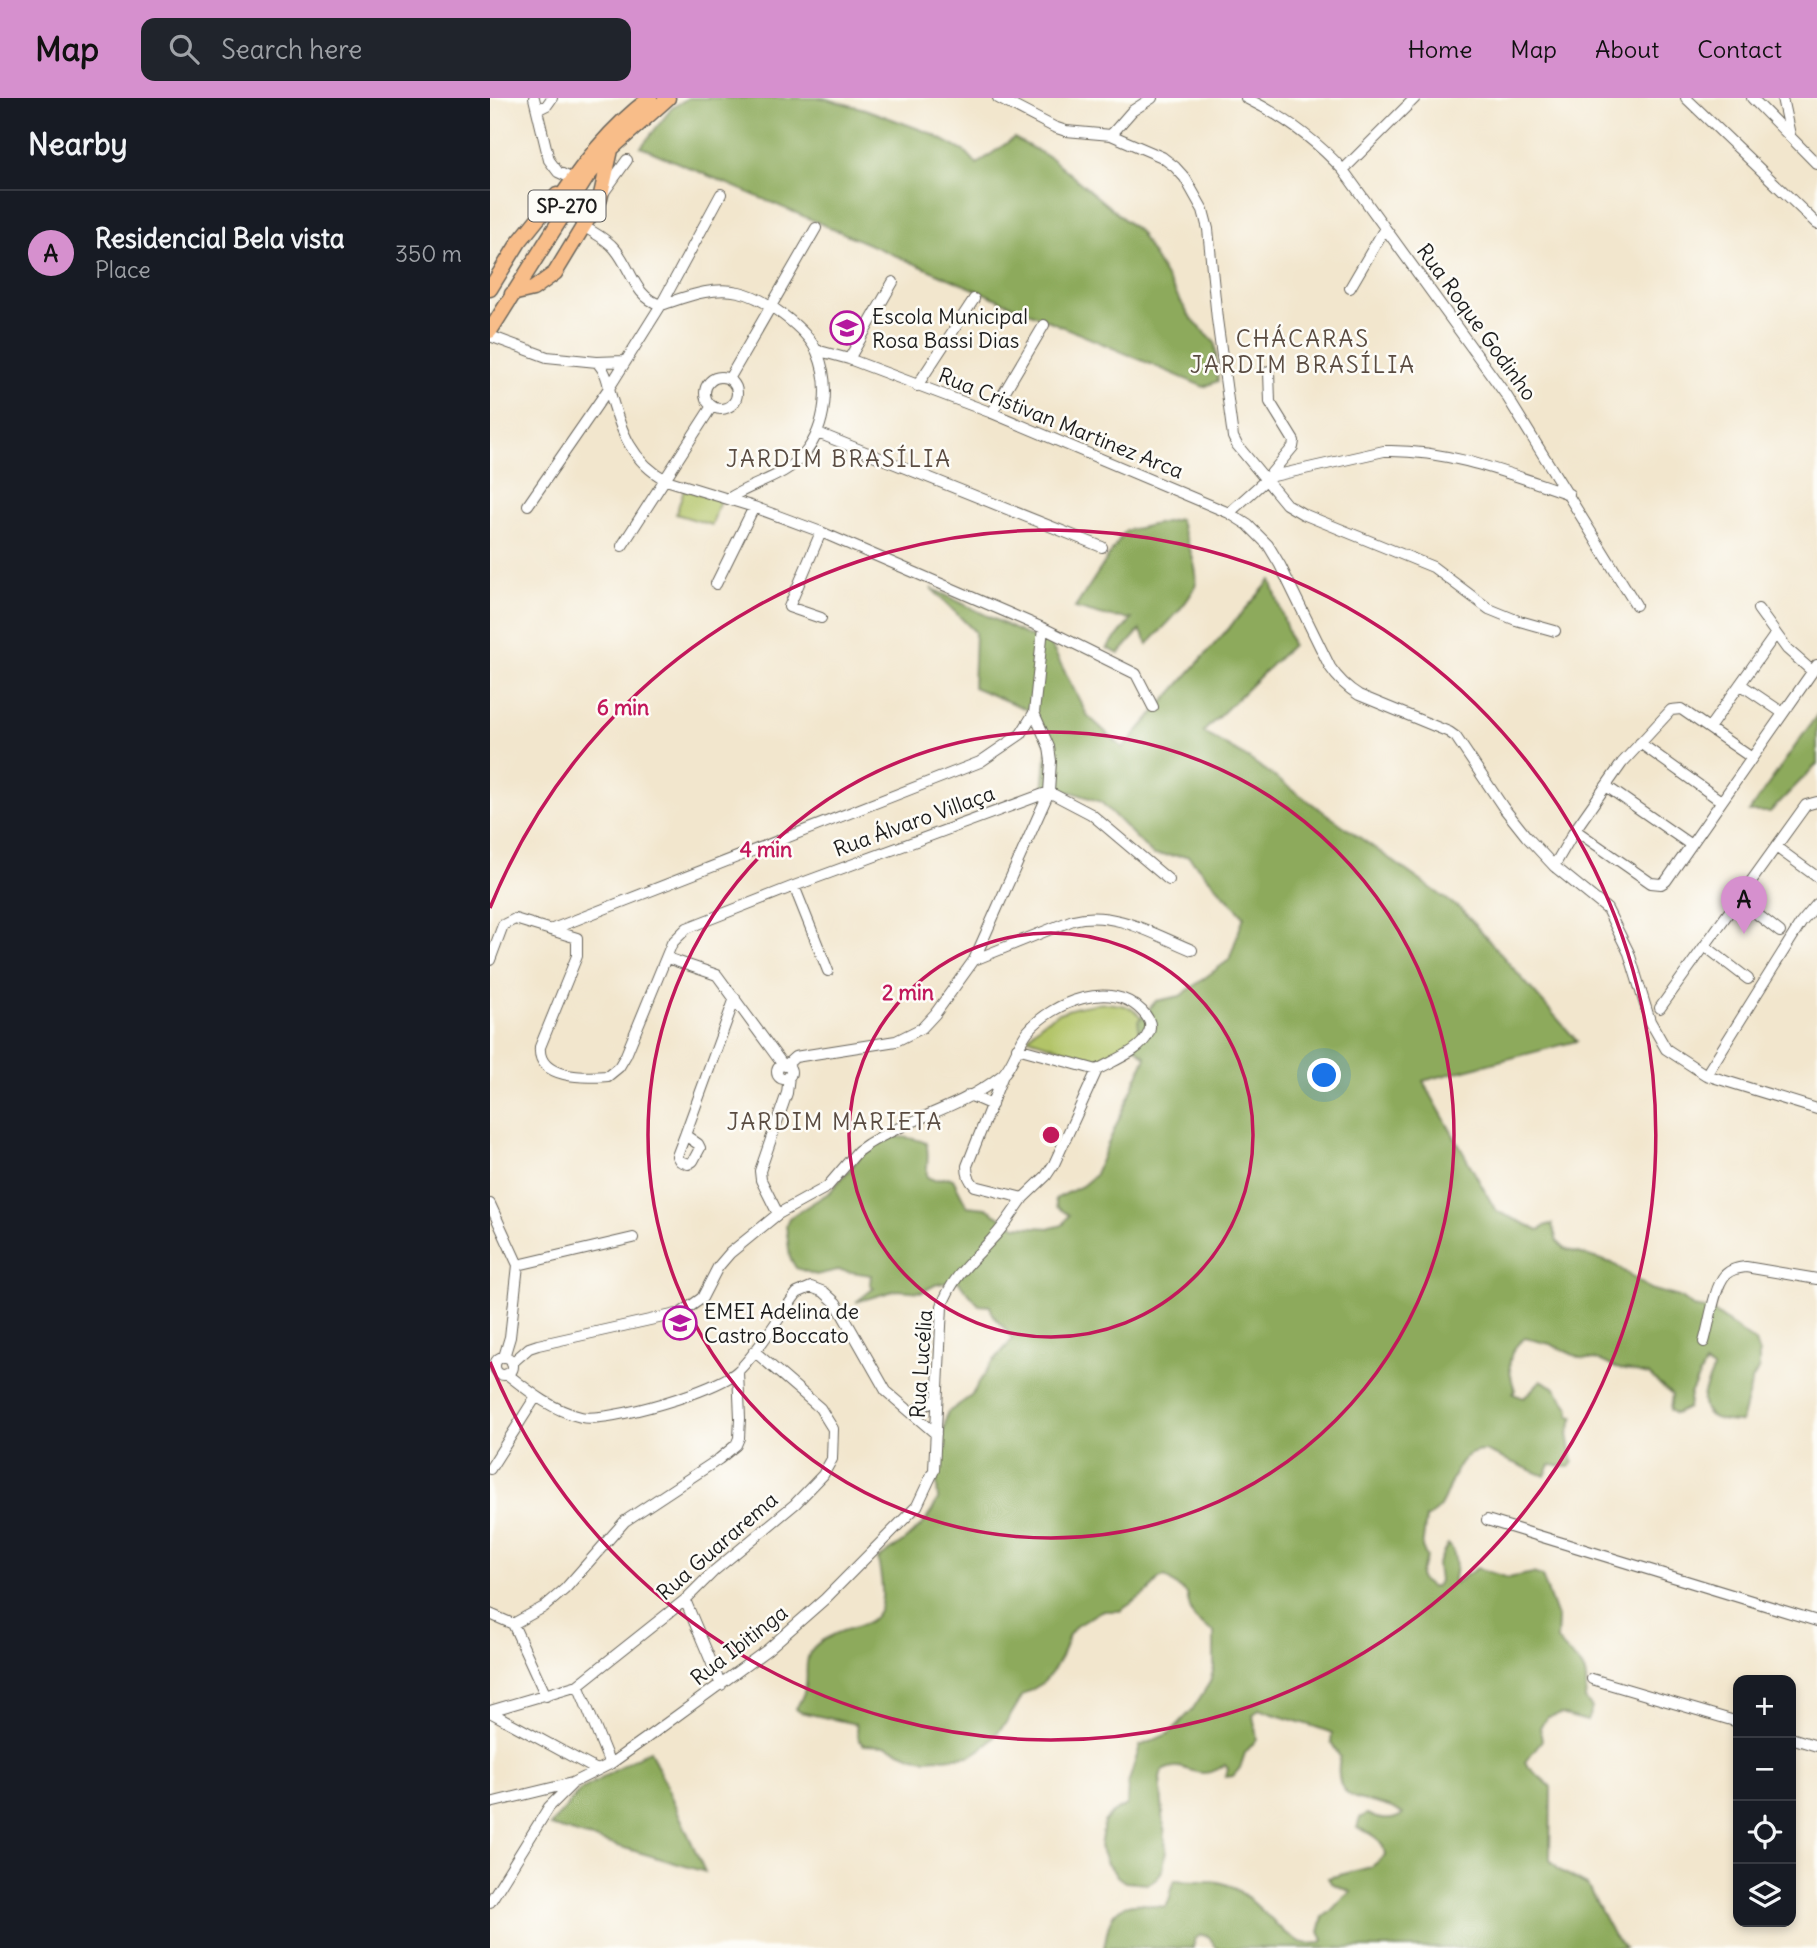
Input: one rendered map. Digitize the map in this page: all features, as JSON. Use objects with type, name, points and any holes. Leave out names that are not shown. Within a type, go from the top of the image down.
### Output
[{"type":"highway","name":"SP-270","points":[[490,311],[593,151],[613,129],[650,98]]},
{"type":"highway","name":"SP-270","points":[[490,333],[587,177],[611,149],[668,98]]},
{"type":"highway","points":[[512,294],[533,289],[549,280],[555,273],[600,198],[611,149]]},
{"type":"highway","points":[[490,289],[519,242],[573,179]]},
{"type":"street","points":[[534,98],[547,155],[558,172],[573,179]]},
{"type":"street","points":[[537,110],[547,105],[552,98]]},
{"type":"street","points":[[998,98],[1066,131],[1111,135],[1162,157],[1175,167],[1195,194],[1208,229],[1231,427],[1237,445],[1286,504],[1303,514],[1433,567],[1489,609],[1555,631]]},
{"type":"street","points":[[1111,135],[1132,111],[1152,98]]},
{"type":"street","name":"Rua Roque Godinho","points":[[1246,98],[1265,107],[1312,139],[1343,170],[1506,395],[1636,605]]},
{"type":"street","points":[[1343,170],[1415,98]]},
{"type":"street","points":[[1686,98],[1817,223]]},
{"type":"street","points":[[1752,98],[1817,164]]},
{"type":"street","points":[[1782,98],[1791,137]]},
{"type":"street","points":[[600,198],[627,160]]},
{"type":"street","points":[[528,505],[609,388],[661,305],[721,194]]},
{"type":"street","points":[[583,226],[617,251],[642,294],[650,302],[661,305],[708,291],[752,296],[772,306],[817,350],[823,371],[824,389],[818,433],[804,455],[786,471],[728,499]]},
{"type":"street","points":[[729,379],[816,228]]},
{"type":"street","points":[[1350,288],[1385,228]]},
{"type":"street","points":[[849,359],[894,282]]},
{"type":"street","points":[[917,386],[974,299]]},
{"type":"street","points":[[992,413],[1044,324]]},
{"type":"street","points":[[490,333],[547,357],[565,361],[624,361]]},
{"type":"street","name":"Rua Cristivan Martinez Arca","points":[[817,350],[849,359],[992,413],[1229,513],[1248,525],[1268,545],[1280,565],[1329,667],[1337,678],[1359,695],[1456,737],[1514,823],[1554,866],[1606,909],[1629,953],[1650,1021],[1666,1049],[1706,1075],[1817,1109]]},
{"type":"street","points":[[597,362],[607,373],[622,428],[634,454],[653,473],[666,480],[821,532],[1043,628],[1136,674],[1153,707]]},
{"type":"street","points":[[1229,513],[1267,478],[1293,447],[1294,441],[1270,402],[1269,371]]},
{"type":"street","points":[[719,377],[729,379],[737,389],[735,402],[727,408],[712,406],[706,399],[707,385],[719,377]]},
{"type":"street","points":[[622,547],[712,406]]},
{"type":"street","points":[[818,433],[1102,547]]},
{"type":"street","points":[[1267,478],[1366,454],[1402,450],[1441,455],[1496,469],[1569,494]]},
{"type":"street","points":[[716,584],[754,508]]},
{"type":"street","points":[[821,532],[789,607],[821,618]]},
{"type":"street","points":[[1575,830],[1651,883],[1666,881],[1815,668],[1775,635],[1758,609]]},
{"type":"street","points":[[490,960],[503,925],[509,921],[515,919],[550,930],[980,762],[1021,734],[1034,713],[1043,628]]},
{"type":"street","points":[[1709,728],[1775,635]]},
{"type":"street","points":[[1740,684],[1783,713]]},
{"type":"street","points":[[1554,866],[1606,786],[1640,743],[1674,708],[1681,709],[1752,758]]},
{"type":"street","points":[[785,1072],[792,1059],[896,1041],[911,1035],[935,1014],[974,960],[1049,792],[1049,747],[1034,713]]},
{"type":"street","points":[[1640,743],[1721,802]]},
{"type":"street","points":[[1606,786],[1691,845]]},
{"type":"street","points":[[1049,792],[1091,814],[1169,880]]},
{"type":"street","name":"Rua Álvaro Villaça","points":[[550,930],[577,938],[578,945],[577,956],[540,1047],[539,1056],[554,1072],[608,1076],[619,1067],[672,943],[687,928],[1049,792]]},
{"type":"street","points":[[1660,1008],[1806,805],[1817,802]]},
{"type":"street","points":[[1776,847],[1817,877]]},
{"type":"street","points":[[794,886],[828,971]]},
{"type":"street","points":[[1739,900],[1780,932]]},
{"type":"street","points":[[1706,1075],[1809,911],[1817,904]]},
{"type":"street","points":[[974,960],[1073,920],[1090,916],[1109,917],[1192,950]]},
{"type":"street","points":[[1705,946],[1748,979]]},
{"type":"street","points":[[667,958],[717,975],[785,1072],[787,1093],[760,1171],[761,1180],[778,1214]]},
{"type":"street","points":[[1017,1048],[1097,1070],[1147,1038],[1151,1028],[1150,1020],[1131,1002],[1118,997],[1102,996],[1072,1001],[1043,1017],[1028,1031],[1017,1048],[1003,1075],[967,1166],[967,1174],[975,1186],[1023,1198]]},
{"type":"street","points":[[685,1135],[735,998]]},
{"type":"street","name":"Rua Lucélia","points":[[936,1434],[943,1306],[947,1290],[1023,1198],[1046,1176],[1097,1070]]},
{"type":"street","points":[[490,1204],[518,1265],[508,1360],[512,1370],[507,1374],[500,1374],[493,1368],[498,1360],[508,1360],[538,1345],[681,1314],[702,1298],[718,1268],[730,1253],[778,1214],[827,1187],[867,1144],[1003,1075]]},
{"type":"street","points":[[968,1095],[992,1105]]},
{"type":"street","points":[[518,1265],[634,1238]]},
{"type":"street","points":[[1704,1342],[1720,1282],[1734,1269],[1746,1267],[1817,1279]]},
{"type":"street","points":[[507,1374],[535,1398],[580,1417],[593,1419],[636,1412],[706,1388],[737,1372],[797,1293],[811,1287],[824,1292],[836,1303],[886,1391],[936,1434]]},
{"type":"street","name":"Rua Guararema","points":[[490,1712],[578,1685],[685,1600],[724,1562],[795,1504],[823,1475],[832,1459],[833,1429],[820,1408],[754,1351]]},
{"type":"street","points":[[513,1624],[544,1607],[565,1589],[625,1521],[736,1445],[740,1418],[737,1372]]},
{"type":"street","points":[[490,1469],[535,1398]]},
{"type":"street","points":[[911,1412],[936,1400]]},
{"type":"street","name":"Rua Ibitinga","points":[[490,1803],[572,1783],[610,1764],[767,1650],[825,1599],[917,1506],[934,1470],[936,1434]]},
{"type":"street","points":[[1487,1520],[1817,1621]]},
{"type":"street","points":[[685,1600],[721,1685]]},
{"type":"street","points":[[490,1614],[513,1624],[546,1696]]},
{"type":"street","points":[[1592,1679],[1733,1721]]},
{"type":"street","points":[[578,1685],[610,1764]]},
{"type":"street","points":[[490,1712],[597,1770]]},
{"type":"street","points":[[1796,1740],[1817,1746]]},
{"type":"street","points":[[490,1902],[492,1892],[549,1807],[572,1783]]},
{"type":"green space","points":[[688,98],[823,98],[865,109],[930,133],[967,153],[977,164],[1014,138],[1051,158],[1139,232],[1190,317],[1215,343],[1218,381],[1204,387],[641,147],[672,108]]},
{"type":"green space","points":[[684,489],[720,500],[712,525],[676,514]]},
{"type":"green space","points":[[1179,519],[1195,569],[1194,590],[1148,644],[1140,630],[1119,654],[1107,648],[1132,619],[1104,616],[1075,608],[1125,531]]},
{"type":"green space","points":[[1271,580],[1292,645],[1203,732],[1248,758],[1463,911],[1577,1041],[1423,1081],[1496,1211],[1539,1230],[1552,1224],[1557,1241],[1565,1249],[1612,1263],[1650,1289],[1679,1297],[1693,1307],[1711,1310],[1755,1342],[1759,1354],[1759,1368],[1752,1381],[1741,1422],[1735,1422],[1715,1418],[1705,1411],[1703,1397],[1713,1369],[1705,1364],[1690,1394],[1688,1408],[1675,1414],[1670,1410],[1672,1395],[1649,1375],[1616,1368],[1599,1360],[1580,1358],[1550,1344],[1525,1338],[1511,1355],[1510,1368],[1515,1390],[1513,1394],[1524,1398],[1541,1380],[1554,1387],[1570,1409],[1570,1416],[1574,1417],[1568,1434],[1573,1462],[1569,1467],[1550,1465],[1545,1476],[1485,1451],[1474,1452],[1460,1463],[1438,1510],[1426,1518],[1422,1548],[1427,1557],[1420,1579],[1432,1588],[1439,1581],[1437,1565],[1448,1544],[1455,1556],[1455,1583],[1477,1568],[1508,1578],[1533,1573],[1542,1576],[1558,1620],[1557,1640],[1584,1670],[1585,1699],[1592,1708],[1587,1721],[1561,1714],[1548,1717],[1540,1727],[1542,1740],[1525,1762],[1551,1787],[1550,1860],[1559,1870],[1587,1885],[1614,1936],[1625,1948],[1217,1948],[1208,1936],[1201,1935],[1195,1939],[1193,1948],[1104,1948],[1110,1922],[1118,1910],[1133,1904],[1166,1906],[1175,1880],[1210,1881],[1230,1886],[1250,1899],[1295,1939],[1304,1943],[1320,1943],[1323,1940],[1319,1932],[1323,1917],[1351,1892],[1331,1883],[1328,1878],[1371,1867],[1385,1856],[1376,1837],[1357,1828],[1360,1818],[1367,1814],[1390,1819],[1403,1814],[1348,1794],[1342,1786],[1339,1774],[1340,1757],[1331,1742],[1332,1733],[1259,1709],[1253,1715],[1257,1739],[1245,1753],[1240,1768],[1233,1776],[1225,1777],[1228,1769],[1225,1765],[1205,1773],[1178,1767],[1162,1771],[1160,1778],[1166,1850],[1163,1869],[1157,1879],[1148,1884],[1125,1882],[1118,1877],[1107,1864],[1100,1847],[1104,1822],[1112,1813],[1127,1805],[1128,1784],[1140,1746],[1170,1733],[1192,1710],[1210,1682],[1214,1667],[1214,1632],[1194,1618],[1187,1594],[1165,1577],[1120,1611],[1101,1611],[1076,1626],[1052,1672],[1043,1683],[1023,1695],[1008,1720],[988,1744],[970,1756],[926,1759],[887,1746],[864,1745],[859,1740],[856,1724],[796,1709],[805,1687],[807,1660],[812,1649],[835,1634],[874,1618],[882,1594],[878,1559],[922,1525],[938,1499],[936,1473],[947,1413],[971,1396],[990,1365],[1012,1340],[990,1306],[979,1305],[957,1280],[935,1285],[922,1292],[897,1290],[856,1302],[874,1288],[870,1284],[871,1275],[838,1270],[816,1275],[796,1268],[790,1258],[786,1225],[789,1218],[830,1192],[874,1141],[900,1137],[926,1143],[927,1177],[934,1180],[948,1177],[953,1179],[967,1206],[986,1208],[1016,1226],[1051,1228],[1063,1225],[1069,1215],[1057,1207],[1055,1199],[1082,1186],[1094,1176],[1146,1057],[1133,1045],[1140,1034],[1138,1021],[1156,1001],[1180,996],[1229,960],[1244,916],[1188,856],[1153,855],[1101,802],[1072,792],[1043,791],[1047,747],[1033,712],[973,687],[975,632],[931,588],[1028,636],[1050,643],[1087,715],[1123,748]]},
{"type":"green space","points":[[1817,715],[1817,764],[1770,812],[1749,812]]},
{"type":"green space","points":[[1106,1003],[1123,1005],[1134,1011],[1142,1020],[1143,1031],[1132,1046],[1101,1061],[1028,1038],[1035,1029],[1053,1016],[1084,1006]]},
{"type":"green space","points":[[650,1750],[705,1872],[550,1826],[581,1790]]},
{"type":"place","name":"Escola Municipal Rosa Bassi Dias","points":[[847,328]]},
{"type":"place","name":"Residencial Bela vista","points":[[1744,934]]},
{"type":"place","name":"EMEI Adelina de Castro Boccato","points":[[680,1323]]},
{"type":"district","name":"CHÁCARAS JARDIM BRASÍLIA","points":[[1303,351]]},
{"type":"district","name":"JARDIM BRASÍLIA","points":[[839,458]]},
{"type":"district","name":"JARDIM MARIETA","points":[[835,1121]]}]
